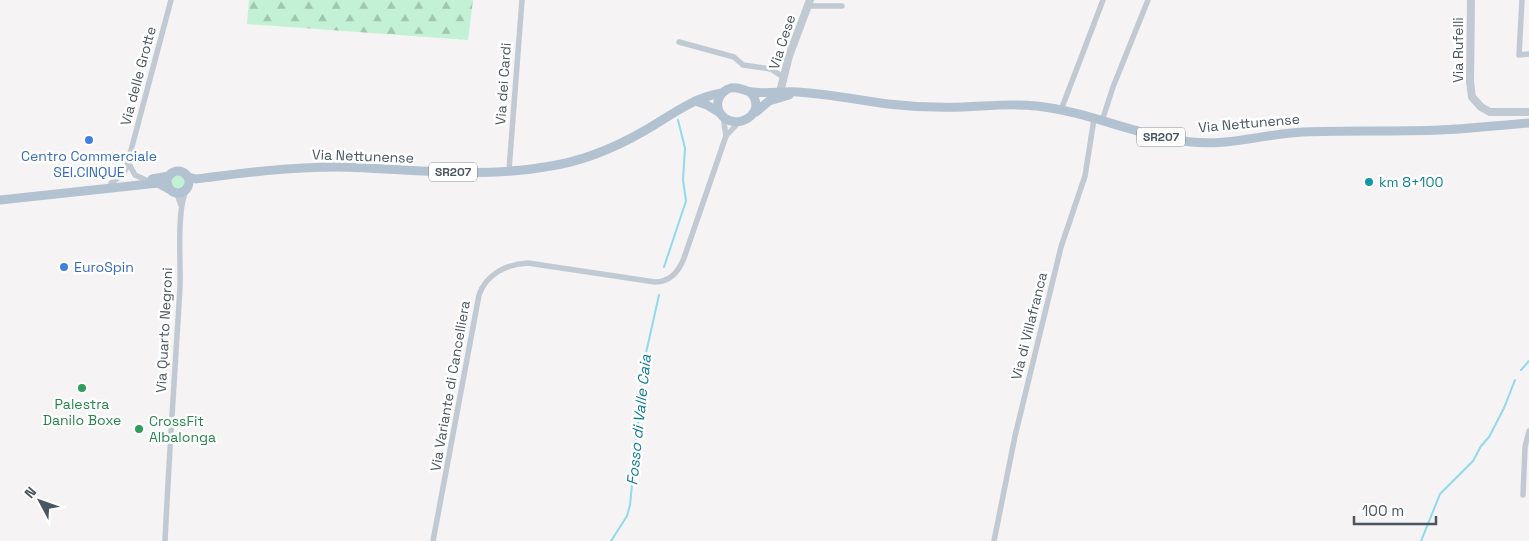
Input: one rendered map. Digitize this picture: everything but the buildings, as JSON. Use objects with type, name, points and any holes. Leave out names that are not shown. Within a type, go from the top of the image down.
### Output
[{"type":"main road","name":"Via Nettunense","points":[[190,182],[284,168],[338,167],[438,172],[509,170],[560,165],[601,153],[634,137],[695,101],[738,88],[750,92],[796,92],[920,107],[1021,105],[1061,110],[1160,137],[1205,143],[1304,132],[1440,130],[1529,123]]},
{"type":"main road","points":[[750,92],[756,103],[756,112]]},
{"type":"main road","name":"Via Nettunense","points":[[740,121],[749,118],[770,101],[796,92]]},
{"type":"main road","points":[[722,93],[718,102],[722,114]]},
{"type":"main road","points":[[695,101],[707,105],[730,120],[740,121]]},
{"type":"main road","name":"SR207","points":[[0,196],[146,180],[169,176],[175,171],[180,171],[190,182],[173,191]]},
{"type":"main road","points":[[169,176],[167,182],[173,191]]},
{"type":"main road","points":[[0,200],[158,183],[173,191]]},
{"type":"street","name":"Via delle Grotte","points":[[111,183],[123,175],[129,159],[171,0]]},
{"type":"street","name":"Via dei Cardi","points":[[509,170],[522,0]]},
{"type":"street","points":[[1061,110],[1103,0]]},
{"type":"street","name":"Via di Villafranca","points":[[994,541],[1015,436],[1059,254],[1085,176],[1098,120],[1148,0]]},
{"type":"street","name":"Via Rufelli","points":[[1471,0],[1470,82],[1472,97],[1480,107],[1490,112],[1529,112]]},
{"type":"street","points":[[1522,0],[1519,55],[1529,54]]},
{"type":"street","points":[[808,3],[842,6]]},
{"type":"street","name":"Via Cese","points":[[780,92],[783,76],[808,3]]},
{"type":"street","points":[[679,42],[734,57],[743,65],[771,68],[783,76]]},
{"type":"street","name":"Via Variante di Cancelliera","points":[[722,114],[726,136]]},
{"type":"street","name":"Via Variante di Cancelliera","points":[[433,541],[479,296],[485,283],[500,271],[514,264],[528,262],[655,282],[664,281],[681,266],[726,136],[740,121]]},
{"type":"street","points":[[129,159],[132,173],[138,178],[146,180]]},
{"type":"street","name":"Via Quarto Negroni","points":[[165,541],[182,210],[183,196],[190,182]]},
{"type":"street","name":"Via Quarto Negroni","points":[[173,191],[182,210]]},
{"type":"street","points":[[1523,495],[1529,431]]},
{"type":"green space","points":[[249,0],[473,0],[468,40],[247,24]]},
{"type":"green space","points":[[178,172],[185,175],[188,182],[185,189],[178,192],[171,189],[168,182],[171,175]]},
{"type":"waterway","points":[[664,267],[686,201],[683,180],[685,148],[678,120]]},
{"type":"waterway","name":"Fosso di Valle Caia","points":[[611,541],[627,516],[630,505],[644,362],[659,295]]},
{"type":"waterway","points":[[1521,370],[1529,361]]},
{"type":"waterway","points":[[1421,541],[1440,494],[1473,461],[1481,446],[1489,437],[1504,408],[1515,380]]},
{"type":"place","name":"Centro Commerciale SEI.CINQUE","points":[[89,140]]},
{"type":"place","name":"km 8+100","points":[[1369,182]]},
{"type":"place","name":"EuroSpin","points":[[64,267]]},
{"type":"place","name":"Palestra Danilo Boxe","points":[[82,388]]},
{"type":"place","name":"CrossFit Albalonga","points":[[139,429]]}]
